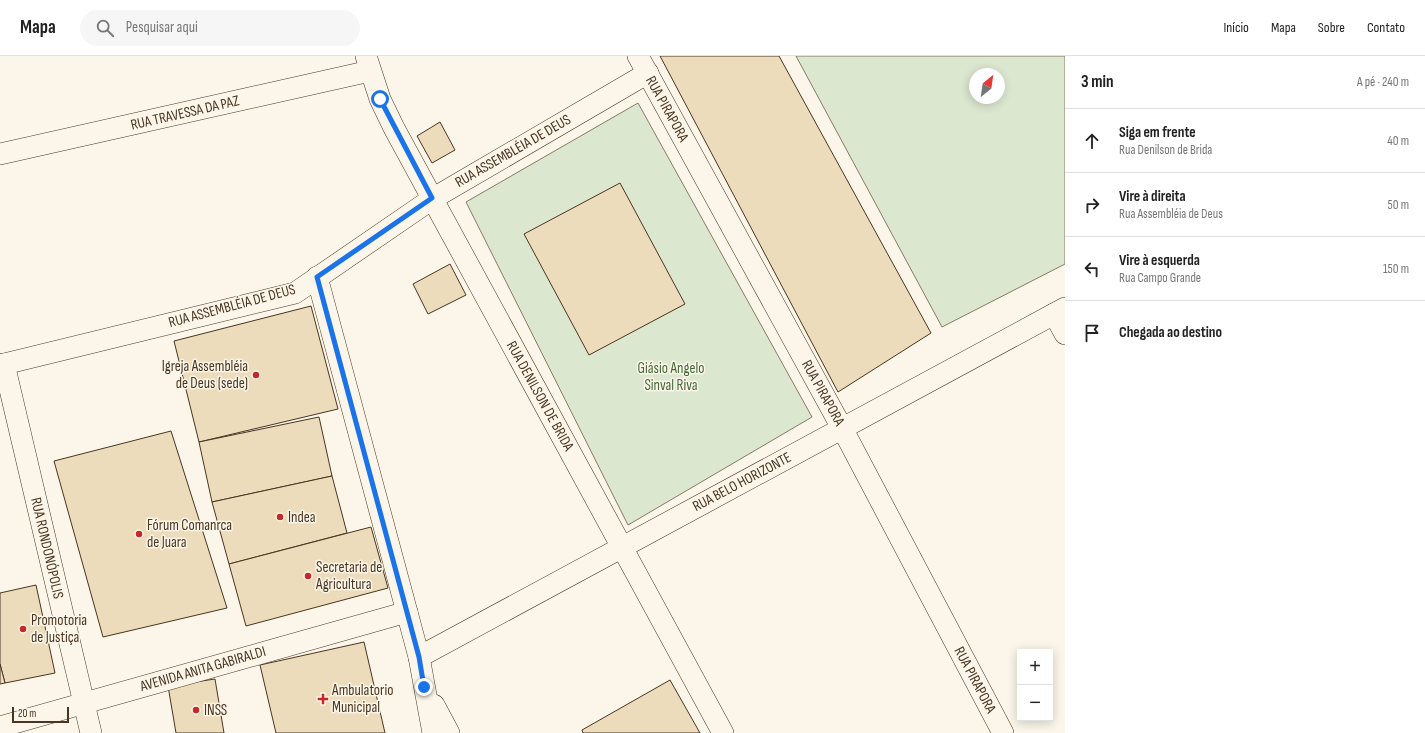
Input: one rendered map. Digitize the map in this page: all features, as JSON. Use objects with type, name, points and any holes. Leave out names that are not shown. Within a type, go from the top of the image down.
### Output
[{"type":"street","name":"RUA TRAVESSA DA PAZ","points":[[0,154],[368,64]]},
{"type":"street","name":"RUA DENILSON DE BRIDA","points":[[368,64],[394,128],[723,733]]},
{"type":"street","name":"RUA ASSEMBLÉIA DE DEUS","points":[[2,364],[296,292],[432,198],[643,64]]},
{"type":"street","name":"RUA PIRAPORA","points":[[643,64],[842,428],[1003,733]]},
{"type":"street","points":[[317,277],[419,657],[433,733]]},
{"type":"street","name":"RUA BELO HORIZONTE","points":[[419,657],[1060,311]]},
{"type":"street","points":[[1060,311],[1065,334]]},
{"type":"street","name":"RUA RONDONÓPOLIS","points":[[2,364],[91,733]]},
{"type":"street","name":"AVENIDA ANITA GABIRALDI","points":[[0,726],[407,612]]},
{"type":"street","points":[[424,687],[449,733]]},
{"type":"green space","points":[[796,56],[1065,56],[1065,264],[942,327]]},
{"type":"green space","name":"Giásio Angelo Sinval Riva","points":[[638,103],[812,417],[628,525],[466,202]]},
{"type":"building","points":[[660,56],[779,56],[931,333],[838,392]]},
{"type":"building","points":[[440,122],[455,150],[432,163],[417,136]]},
{"type":"building","points":[[620,183],[685,304],[589,355],[524,234]]},
{"type":"building","points":[[450,264],[466,295],[428,314],[413,284]]},
{"type":"building","name":"Igreja Assembléia de Deus (sede)","points":[[311,306],[338,409],[199,442],[174,341]]},
{"type":"building","points":[[319,417],[332,476],[212,502],[199,442]]},
{"type":"building","name":"Fórum Comanrca de Juara","points":[[171,431],[227,608],[103,637],[54,461]]},
{"type":"building","name":"Indea","points":[[332,476],[347,533],[229,564],[212,502]]},
{"type":"building","name":"Secretaria de Agricultura","points":[[371,527],[388,588],[246,626],[229,564]]},
{"type":"building","name":"Promotoria de Justiça","points":[[36,585],[55,673],[5,683],[0,664],[0,593]]},
{"type":"building","name":"Ambulatorio Municipal","points":[[364,642],[385,733],[276,733],[260,665]]},
{"type":"building","points":[[0,664],[5,683],[0,684]]},
{"type":"building","name":"INSS","points":[[215,679],[224,733],[176,733],[168,686]]},
{"type":"building","points":[[670,680],[700,733],[583,733],[582,730]]},
{"type":"place","name":"Igreja Assembléia de Deus (sede)","points":[[256,375]]},
{"type":"place","name":"Indea","points":[[280,517]]},
{"type":"place","name":"Fórum Comanrca de Juara","points":[[139,534]]},
{"type":"place","name":"Secretaria de Agricultura","points":[[308,576]]},
{"type":"place","name":"Promotoria de Justiça","points":[[23,629]]},
{"type":"place","name":"Ambulatorio Municipal","points":[[323,699]]},
{"type":"place","name":"INSS","points":[[196,710]]},
{"type":"route","points":[[380,99],[432,198],[317,277],[419,657],[424,687]]}]
